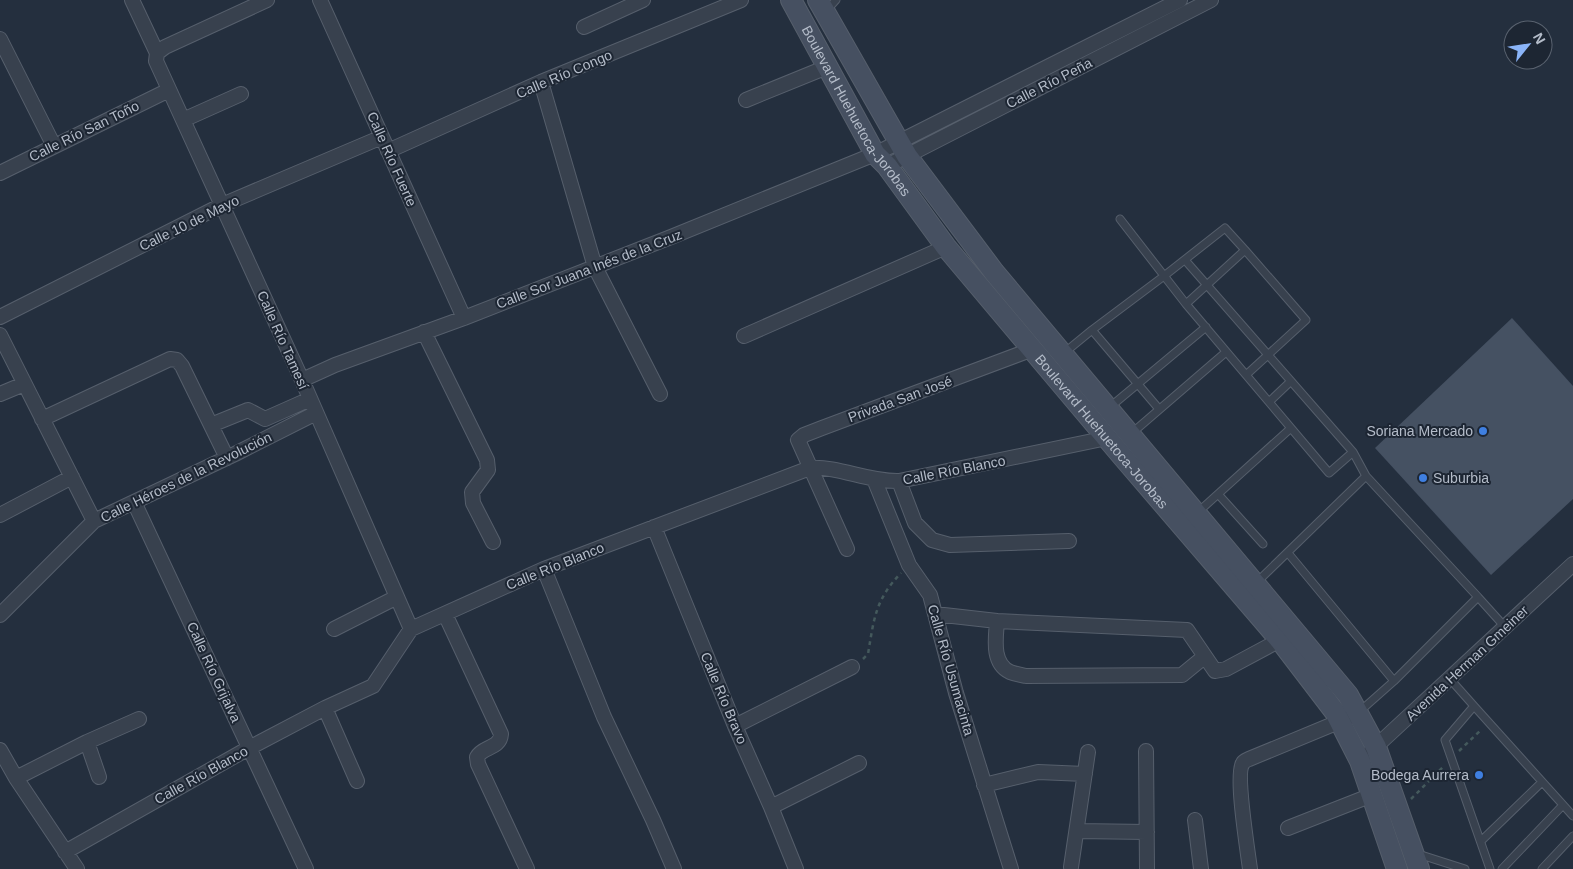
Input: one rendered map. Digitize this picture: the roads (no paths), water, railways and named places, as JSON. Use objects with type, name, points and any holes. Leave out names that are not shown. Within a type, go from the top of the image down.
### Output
[{"type":"main road","name":"Boulevard Huehuetoca-Jorobas","points":[[791,0],[881,160],[946,247],[1280,640],[1335,712],[1349,718],[1376,747],[1416,861]]},
{"type":"main road","name":"Boulevard Huehuetoca-Jorobas","points":[[827,4],[903,149],[994,272],[1348,695],[1349,718],[1360,761],[1397,869]]},
{"type":"street","name":"Calle Río Tamesí","points":[[132,0],[157,53],[156,61],[302,380],[411,628]]},
{"type":"street","points":[[157,53],[165,47],[267,0]]},
{"type":"street","name":"Calle Río Fuerte","points":[[320,0],[464,318]]},
{"type":"street","points":[[584,27],[643,0]]},
{"type":"street","name":"Calle Río Congo","points":[[388,151],[540,82],[741,0]]},
{"type":"street","name":"Calle Río Peña","points":[[903,149],[1180,0]]},
{"type":"street","name":"Calle Río Peña","points":[[881,160],[1212,0]]},
{"type":"street","points":[[0,39],[54,146]]},
{"type":"street","points":[[746,100],[828,67]]},
{"type":"street","points":[[540,82],[595,267],[660,394]]},
{"type":"street","name":"Calle Río San Toño","points":[[0,172],[169,90]]},
{"type":"street","points":[[183,120],[241,94]]},
{"type":"street","name":"Calle 10 de Mayo","points":[[0,317],[222,205],[382,137]]},
{"type":"street","name":"Calle Sor Juana Inés de la Cruz","points":[[302,380],[336,365],[881,160]]},
{"type":"street","points":[[744,336],[946,247]]},
{"type":"street","points":[[424,332],[487,460],[488,470],[472,492],[473,503],[493,542]]},
{"type":"street","points":[[0,335],[94,521]]},
{"type":"street","name":"Privada San José","points":[[810,468],[798,440],[804,435],[1033,349]]},
{"type":"street","points":[[42,419],[170,359],[177,360],[182,366],[227,458]]},
{"type":"street","points":[[0,394],[24,384]]},
{"type":"street","points":[[211,425],[248,410],[265,419],[310,399]]},
{"type":"street","name":"Calle Héroes de la Revolución","points":[[0,615],[94,521],[227,458],[316,413]]},
{"type":"street","name":"Calle Río Blanco","points":[[65,852],[249,748],[325,708],[372,686],[411,628],[544,569],[810,468],[822,467],[874,480],[899,481],[1107,438]]},
{"type":"street","points":[[810,468],[847,549]]},
{"type":"street","points":[[0,515],[72,477]]},
{"type":"street","name":"Calle Río Usumacinta","points":[[874,480],[909,565],[930,595],[956,693],[1011,869]]},
{"type":"street","points":[[899,481],[915,523],[932,540],[950,545],[1069,541]]},
{"type":"street","name":"Calle Río Grijalva","points":[[134,502],[306,869]]},
{"type":"street","name":"Calle Río Bravo","points":[[654,527],[735,726],[772,806],[796,869]]},
{"type":"street","name":"Avenida Herman Gmeiner","points":[[1360,761],[1573,564]]},
{"type":"street","points":[[544,569],[604,717],[674,869]]},
{"type":"street","points":[[334,629],[397,597]]},
{"type":"street","points":[[445,614],[501,734],[497,744],[479,752],[477,757],[478,764],[527,869]]},
{"type":"street","points":[[935,614],[997,621],[1187,630],[1214,671],[1226,669],[1280,640]]},
{"type":"street","points":[[997,621],[995,649],[1002,665],[1010,672],[1026,676],[1182,675],[1204,657]]},
{"type":"street","points":[[735,726],[852,667]]},
{"type":"street","points":[[325,708],[358,781]]},
{"type":"street","points":[[1250,869],[1240,772],[1242,764],[1249,758],[1349,718]]},
{"type":"street","points":[[16,778],[87,742],[139,719]]},
{"type":"street","points":[[87,742],[98,777]]},
{"type":"street","points":[[0,750],[16,778],[76,869]]},
{"type":"street","points":[[1146,751],[1147,869]]},
{"type":"street","points":[[1071,867],[1088,752]]},
{"type":"street","points":[[772,806],[859,763]]},
{"type":"street","points":[[984,785],[1038,772],[1084,774]]},
{"type":"street","points":[[1288,828],[1372,796]]},
{"type":"street","points":[[1195,820],[1201,869]]},
{"type":"street","points":[[1077,831],[1147,832]]},
{"type":"lane","points":[[1120,219],[1186,304],[1329,473],[1353,452]]},
{"type":"lane","points":[[1063,354],[1225,228],[1306,320],[1246,375]]},
{"type":"lane","points":[[1186,304],[1245,250]]},
{"type":"lane","points":[[1185,260],[1353,452],[1366,476],[1505,627]]},
{"type":"lane","points":[[1109,408],[1206,327]]},
{"type":"lane","points":[[1092,330],[1159,409]]},
{"type":"lane","points":[[1130,434],[1226,352]]},
{"type":"lane","points":[[1269,402],[1292,382]]},
{"type":"lane","points":[[1197,513],[1291,428]]},
{"type":"lane","points":[[1256,584],[1366,476]]},
{"type":"lane","points":[[1218,494],[1263,544]]},
{"type":"lane","points":[[1288,554],[1394,681]]},
{"type":"lane","points":[[1349,718],[1394,681],[1478,597]]},
{"type":"lane","points":[[1450,679],[1573,816]]},
{"type":"lane","points":[[1474,706],[1445,740],[1490,869]]},
{"type":"lane","points":[[1481,841],[1542,782]]},
{"type":"lane","points":[[1502,869],[1563,805]]},
{"type":"lane","points":[[1542,869],[1573,836]]},
{"type":"lane","points":[[1416,861],[1465,869]]},
{"type":"place","name":"Soriana Mercado","points":[[1483,431]]},
{"type":"place","name":"Suburbia","points":[[1423,478]]},
{"type":"place","name":"Bodega Aurrera","points":[[1479,775]]}]
